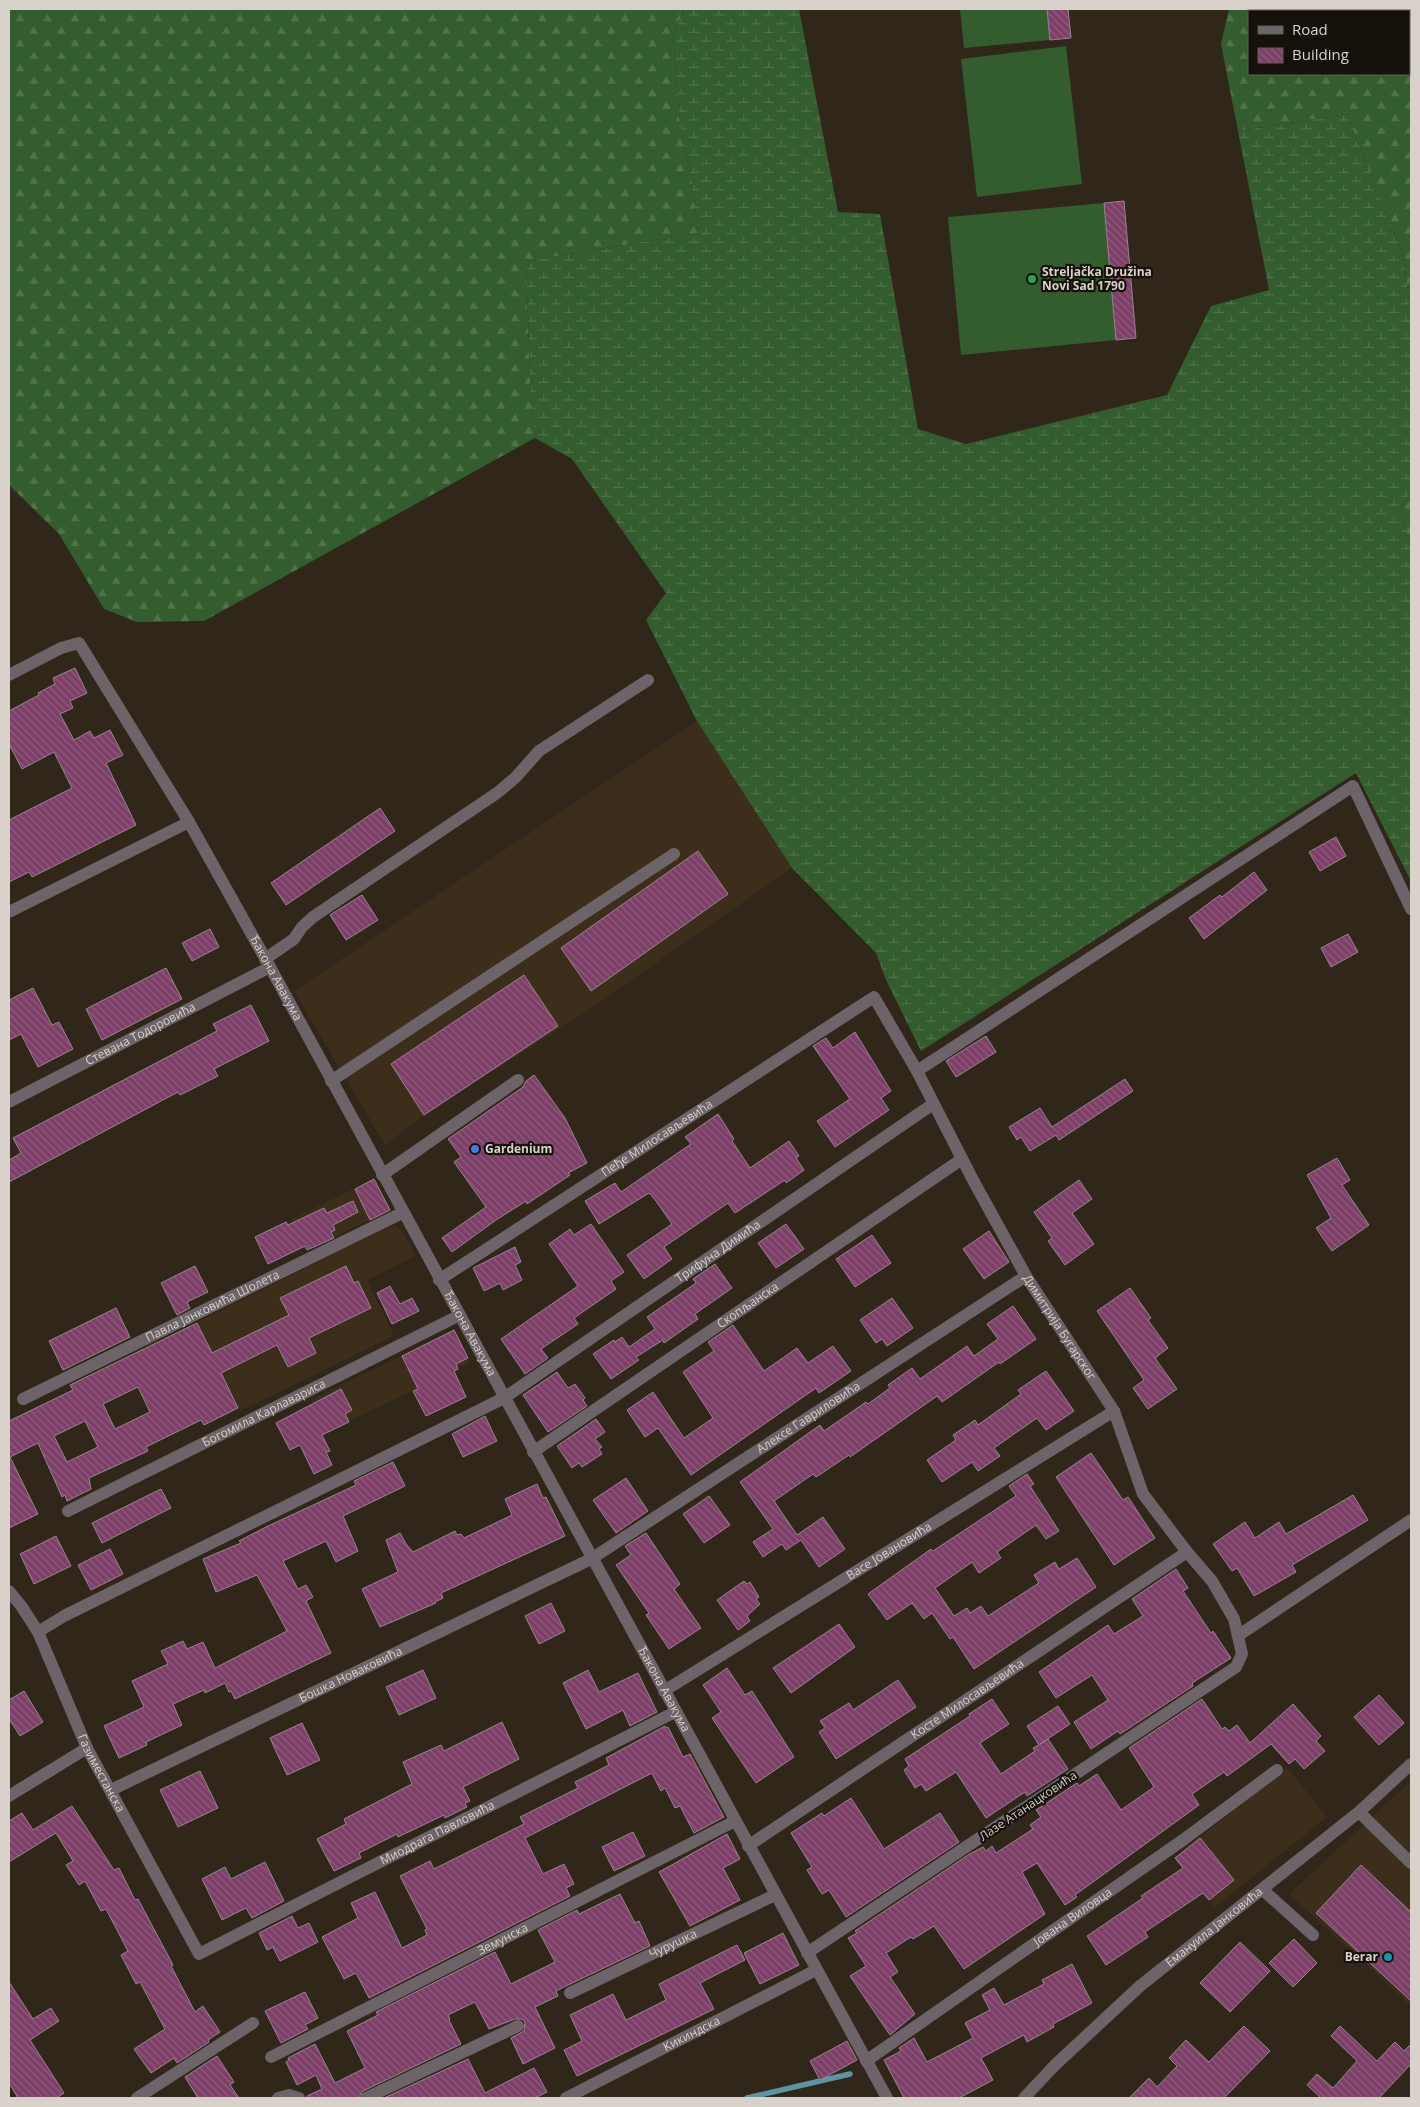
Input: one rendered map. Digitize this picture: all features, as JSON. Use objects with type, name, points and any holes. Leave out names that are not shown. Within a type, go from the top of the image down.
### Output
[{"type":"street","name":"Ђакона Авакума","points":[[9,675],[61,648],[79,643],[189,822],[268,963],[458,1316],[887,2098]]},
{"type":"street","name":"Стевана Тодоровића","points":[[9,1102],[268,963],[294,939],[302,927],[313,917],[497,793],[515,778],[539,751],[558,737],[648,680]]},
{"type":"street","points":[[917,1071],[1353,786],[1411,909]]},
{"type":"street","points":[[9,912],[189,822]]},
{"type":"street","points":[[331,1081],[674,854]]},
{"type":"street","name":"Димитрија Бугарског","points":[[874,997],[917,1071],[962,1159],[1026,1276],[1114,1411],[1143,1494],[1187,1552],[1212,1581],[1234,1619],[1242,1654]]},
{"type":"street","name":"Пеђе Милосављевића","points":[[439,1280],[874,997]]},
{"type":"street","points":[[382,1176],[518,1080]]},
{"type":"street","name":"Трифуна Димића","points":[[38,1632],[64,1616],[504,1398],[933,1104]]},
{"type":"street","name":"Скопљанска","points":[[533,1452],[962,1159]]},
{"type":"street","name":"Павла Јанковића Шолета","points":[[23,1400],[402,1212]]},
{"type":"street","name":"Алексе Гавриловића","points":[[591,1559],[1026,1276]]},
{"type":"street","name":"Богомила Карлавариса","points":[[68,1511],[458,1316]]},
{"type":"street","name":"Васе Јовановића","points":[[664,1691],[1114,1411]]},
{"type":"street","points":[[1239,1635],[1411,1520]]},
{"type":"street","name":"Косте Милосављевића","points":[[748,1846],[1187,1552]]},
{"type":"street","name":"Бошка Новаковића","points":[[111,1790],[591,1559]]},
{"type":"street","name":"Газиместанска","points":[[9,1591],[38,1632],[87,1748],[199,1954]]},
{"type":"street","name":"Лазе Атанацковића","points":[[807,1953],[1225,1675],[1236,1667],[1242,1654]]},
{"type":"street","name":"Миодрага Павловића","points":[[199,1954],[675,1712]]},
{"type":"street","points":[[9,1796],[87,1748]]},
{"type":"street","name":"Емануила Јанковића","points":[[1024,2098],[1055,2065],[1140,1986],[1359,1812],[1411,1764]]},
{"type":"street","name":"Јована Виловца","points":[[866,2061],[1182,1840],[1278,1770]]},
{"type":"street","points":[[1359,1812],[1411,1863]]},
{"type":"street","name":"Земунска","points":[[271,2057],[735,1821]]},
{"type":"street","points":[[1263,1890],[1313,1935]]},
{"type":"street","name":"Чурушка","points":[[570,1993],[775,1895]]},
{"type":"street","name":"Кикиндска","points":[[566,2098],[816,1970]]},
{"type":"street","points":[[137,2098],[253,2023]]},
{"type":"street","points":[[366,2098],[518,2026]]},
{"type":"street","points":[[278,2098],[289,2095],[299,2098]]},
{"type":"shaded area","points":[[697,721],[792,868],[583,1014],[424,1115],[385,1145],[294,991]]},
{"type":"shaded area","points":[[374,1179],[390,1210],[307,1250],[292,1219]]},
{"type":"shaded area","points":[[396,1226],[403,1232],[416,1256],[367,1280],[394,1336],[240,1411],[196,1323],[388,1227]]},
{"type":"shaded area","points":[[454,1330],[470,1363],[327,1432],[311,1400]]},
{"type":"shaded area","points":[[1287,1767],[1327,1817],[1215,1907],[1175,1858]]},
{"type":"shaded area","points":[[1411,1781],[1411,2006],[1289,1894]]},
{"type":"green space","points":[[9,9],[684,9],[673,35],[680,124],[692,182],[698,233],[526,261],[531,402],[535,438],[204,621],[137,622],[104,609],[59,534],[9,485]]},
{"type":"green space","points":[[684,9],[799,9],[838,212],[880,214],[918,429],[966,444],[1167,395],[1211,306],[1269,290],[1238,131],[1347,114],[1403,255],[1411,313],[1411,491],[1401,510],[1411,549],[1411,881],[1356,773],[921,1051],[886,980],[876,953],[792,868],[697,721],[646,620],[666,593],[572,459],[535,438],[531,402],[526,261],[698,233],[692,182],[680,124],[673,35]]},
{"type":"green space","points":[[960,9],[1047,9],[1050,40],[964,48]]},
{"type":"green space","points":[[1229,9],[1411,9],[1411,313],[1403,255],[1347,114],[1238,131],[1221,44]]},
{"type":"green space","points":[[1066,46],[1082,184],[977,197],[961,59]]},
{"type":"green space","name":"Streljačka Družina Novi Sad 1790","points":[[1104,203],[1116,340],[961,355],[948,217]]},
{"type":"green space","points":[[1411,491],[1411,549],[1401,510]]},
{"type":"building","points":[[1047,9],[1068,9],[1071,38],[1050,40]]},
{"type":"building","points":[[1124,201],[1136,338],[1116,340],[1104,203]]},
{"type":"building","points":[[75,668],[87,693],[70,701],[73,708],[60,714],[74,740],[90,731],[94,738],[110,730],[123,755],[106,763],[136,825],[32,877],[29,872],[9,882],[9,820],[72,788],[54,752],[22,769],[9,744],[9,711],[55,684],[53,678]]},
{"type":"building","points":[[380,808],[395,831],[286,905],[271,883]]},
{"type":"building","points":[[1336,837],[1346,856],[1320,871],[1309,852]]},
{"type":"building","points":[[698,851],[728,894],[591,991],[561,948]]},
{"type":"building","points":[[1254,872],[1267,890],[1204,939],[1189,918],[1220,895],[1222,897]]},
{"type":"building","points":[[362,895],[378,920],[346,940],[330,915]]},
{"type":"building","points":[[210,929],[219,947],[192,961],[182,943]]},
{"type":"building","points":[[1348,934],[1358,952],[1331,967],[1321,948]]},
{"type":"building","points":[[166,968],[182,999],[102,1040],[86,1009]]},
{"type":"building","points":[[524,975],[558,1026],[424,1115],[391,1064]]},
{"type":"building","points":[[33,988],[52,1025],[59,1022],[73,1049],[38,1067],[21,1034],[9,1040],[9,1000]]},
{"type":"building","points":[[251,1005],[269,1041],[214,1069],[218,1076],[180,1095],[178,1092],[9,1182],[9,1160],[21,1153],[13,1138],[217,1031],[213,1024]]},
{"type":"building","points":[[855,1032],[891,1091],[881,1098],[889,1110],[835,1147],[817,1121],[850,1099],[813,1046],[826,1038],[833,1048]]},
{"type":"building","points":[[986,1036],[996,1052],[956,1077],[946,1061]]},
{"type":"building","points":[[534,1075],[565,1118],[587,1163],[568,1173],[570,1175],[527,1204],[526,1201],[496,1220],[452,1252],[442,1238],[486,1207],[454,1162],[461,1157],[448,1139],[523,1087],[526,1081]]},
{"type":"building","points":[[1125,1079],[1133,1091],[1059,1140],[1056,1135],[1030,1151],[1021,1137],[1017,1140],[1009,1127],[1040,1108],[1052,1127]]},
{"type":"building","points":[[718,1114],[734,1139],[732,1141],[750,1168],[789,1141],[799,1156],[796,1158],[804,1170],[786,1183],[785,1180],[735,1213],[728,1203],[664,1247],[672,1259],[644,1279],[627,1255],[672,1224],[656,1201],[649,1193],[599,1224],[585,1201],[615,1183],[621,1192],[691,1144],[685,1137]]},
{"type":"building","points":[[1337,1158],[1350,1180],[1342,1185],[1369,1225],[1332,1251],[1316,1228],[1331,1218],[1307,1175]]},
{"type":"building","points":[[374,1179],[390,1210],[370,1220],[355,1189]]},
{"type":"building","points":[[1079,1180],[1092,1199],[1072,1213],[1094,1244],[1065,1265],[1048,1241],[1052,1238],[1034,1212]]},
{"type":"building","points":[[353,1201],[358,1212],[333,1225],[335,1230],[331,1232],[334,1238],[307,1250],[305,1246],[268,1264],[255,1237],[286,1222],[288,1225],[324,1208],[327,1213]]},
{"type":"building","points":[[591,1224],[624,1272],[611,1281],[616,1289],[574,1318],[578,1324],[541,1349],[548,1358],[525,1374],[501,1339],[578,1286],[549,1244],[570,1229],[574,1235]]},
{"type":"building","points":[[786,1224],[804,1249],[776,1268],[758,1243]]},
{"type":"building","points":[[989,1231],[1009,1262],[984,1279],[963,1249]]},
{"type":"building","points":[[872,1235],[891,1263],[855,1287],[836,1259]]},
{"type":"building","points":[[515,1247],[521,1262],[515,1265],[522,1280],[503,1290],[500,1283],[484,1291],[473,1268]]},
{"type":"building","points":[[715,1264],[732,1288],[695,1314],[698,1319],[664,1343],[663,1340],[636,1357],[639,1360],[611,1379],[593,1354],[622,1337],[629,1347],[655,1329],[647,1317],[696,1283],[693,1279]]},
{"type":"building","points":[[195,1266],[208,1292],[187,1302],[190,1308],[177,1315],[161,1283]]},
{"type":"building","points":[[346,1266],[354,1283],[358,1281],[371,1308],[309,1338],[316,1353],[288,1367],[277,1345],[221,1373],[238,1408],[204,1425],[201,1420],[146,1447],[148,1451],[89,1478],[91,1489],[67,1501],[65,1495],[62,1497],[38,1443],[10,1457],[38,1514],[9,1528],[9,1421],[73,1390],[70,1385],[197,1323],[212,1353],[289,1315],[280,1298]],"holes":[[[138,1387],[150,1412],[115,1429],[103,1404]],[[85,1421],[98,1447],[67,1462],[54,1436]]]},
{"type":"building","points":[[390,1286],[400,1304],[412,1298],[419,1311],[392,1324],[377,1293]]},
{"type":"building","points":[[1130,1288],[1151,1318],[1148,1320],[1168,1348],[1155,1358],[1177,1389],[1148,1409],[1133,1388],[1144,1380],[1097,1311]]},
{"type":"building","points":[[892,1298],[913,1328],[887,1346],[882,1339],[876,1343],[860,1320]]},
{"type":"building","points":[[1013,1306],[1036,1339],[942,1402],[937,1396],[850,1457],[849,1455],[816,1477],[813,1474],[774,1501],[797,1535],[823,1517],[845,1549],[819,1567],[801,1540],[786,1550],[782,1544],[763,1557],[753,1542],[773,1529],[740,1482],[820,1425],[824,1431],[866,1402],[868,1404],[890,1388],[888,1385],[912,1368],[920,1379],[967,1346],[974,1356],[998,1339],[987,1324]]},
{"type":"building","points":[[116,1308],[130,1337],[63,1370],[49,1341]]},
{"type":"building","points":[[733,1325],[764,1371],[797,1348],[808,1363],[833,1346],[851,1371],[819,1393],[816,1388],[691,1475],[658,1428],[645,1437],[627,1410],[653,1392],[684,1438],[713,1418],[683,1372],[714,1351],[708,1342]]},
{"type":"building","points":[[454,1330],[468,1358],[456,1364],[458,1369],[454,1371],[466,1397],[426,1416],[413,1391],[418,1389],[402,1356]]},
{"type":"building","points":[[1046,1371],[1074,1411],[1046,1430],[1037,1418],[994,1448],[1000,1456],[978,1471],[972,1462],[942,1482],[927,1460],[956,1440],[953,1435],[975,1420],[978,1425],[1021,1394],[1018,1390]]},
{"type":"building","points":[[557,1372],[568,1388],[575,1384],[585,1398],[583,1400],[587,1406],[548,1432],[523,1395]]},
{"type":"building","points":[[341,1389],[352,1410],[345,1414],[349,1422],[322,1435],[330,1451],[326,1452],[332,1465],[314,1474],[300,1445],[290,1450],[276,1423]]},
{"type":"building","points":[[485,1416],[497,1441],[463,1457],[452,1434]]},
{"type":"building","points":[[596,1419],[605,1432],[595,1439],[602,1447],[599,1449],[602,1454],[582,1467],[579,1463],[572,1468],[557,1446]]},
{"type":"building","points":[[1091,1453],[1123,1500],[1128,1497],[1155,1538],[1114,1565],[1056,1477]]},
{"type":"building","points":[[393,1462],[405,1486],[343,1516],[358,1551],[336,1562],[326,1541],[283,1561],[298,1589],[306,1585],[313,1597],[306,1601],[331,1653],[235,1699],[225,1683],[205,1693],[204,1690],[173,1704],[182,1725],[146,1742],[147,1745],[119,1758],[104,1726],[144,1707],[132,1681],[168,1664],[161,1651],[183,1641],[187,1649],[203,1642],[215,1668],[287,1631],[257,1575],[216,1592],[203,1559],[241,1543],[239,1541],[266,1527],[356,1485],[354,1481]]},
{"type":"building","points":[[1027,1474],[1034,1484],[1030,1486],[1059,1531],[1046,1539],[1036,1525],[997,1552],[1001,1558],[979,1573],[972,1562],[935,1588],[954,1616],[967,1608],[970,1613],[981,1606],[988,1616],[1039,1583],[1034,1575],[1055,1562],[1059,1569],[1077,1558],[1096,1587],[974,1669],[953,1637],[950,1639],[932,1613],[924,1619],[912,1603],[887,1620],[868,1594],[931,1549],[933,1551],[1016,1496],[1009,1486]]},
{"type":"building","points":[[626,1478],[648,1511],[616,1533],[593,1500]]},
{"type":"building","points":[[537,1484],[543,1498],[546,1497],[565,1536],[441,1593],[443,1598],[436,1603],[380,1627],[362,1589],[398,1572],[386,1540],[400,1533],[413,1552],[455,1531],[457,1535],[461,1534],[464,1538],[512,1515],[505,1499]]},
{"type":"building","points":[[161,1489],[171,1508],[102,1543],[92,1523]]},
{"type":"building","points":[[1353,1495],[1368,1520],[1292,1565],[1296,1572],[1254,1596],[1237,1568],[1232,1571],[1213,1544],[1245,1522],[1255,1538],[1279,1522],[1286,1534]]},
{"type":"building","points":[[709,1496],[730,1525],[704,1543],[683,1514]]},
{"type":"building","points":[[646,1533],[680,1584],[674,1589],[701,1628],[669,1649],[646,1615],[649,1613],[616,1565],[631,1555],[625,1546]]},
{"type":"building","points":[[56,1536],[71,1566],[34,1584],[20,1554]]},
{"type":"building","points":[[110,1549],[123,1574],[91,1590],[78,1565]]},
{"type":"building","points":[[1176,1569],[1188,1588],[1183,1591],[1211,1633],[1213,1631],[1231,1658],[1192,1683],[1193,1686],[1120,1734],[1118,1731],[1091,1749],[1074,1722],[1108,1700],[1092,1675],[1056,1698],[1039,1672],[1108,1625],[1114,1634],[1143,1616],[1132,1599]]},
{"type":"building","points":[[744,1581],[747,1584],[750,1582],[759,1597],[756,1599],[760,1604],[747,1616],[750,1621],[738,1630],[717,1600]]},
{"type":"building","points":[[551,1603],[565,1631],[539,1644],[525,1616]]},
{"type":"building","points":[[839,1624],[855,1647],[791,1693],[773,1668]]},
{"type":"building","points":[[727,1668],[745,1695],[752,1691],[794,1757],[756,1783],[712,1718],[721,1712],[703,1685]]},
{"type":"building","points":[[423,1670],[436,1698],[399,1715],[386,1687]]},
{"type":"building","points":[[588,1670],[599,1692],[638,1673],[657,1712],[630,1726],[623,1710],[586,1729],[563,1683]]},
{"type":"building","points":[[898,1680],[916,1707],[836,1759],[819,1732],[825,1728],[820,1721],[849,1703],[853,1710]]},
{"type":"building","points":[[24,1691],[43,1722],[20,1736],[9,1719],[9,1700]]},
{"type":"building","points":[[1379,1695],[1404,1723],[1379,1745],[1354,1717]]},
{"type":"building","points":[[992,1699],[1009,1724],[980,1743],[1001,1774],[1035,1751],[1033,1748],[1039,1745],[1027,1726],[1058,1706],[1070,1724],[1040,1744],[1048,1739],[1068,1769],[1027,1796],[1025,1792],[986,1818],[956,1772],[926,1791],[921,1784],[915,1788],[904,1770],[909,1766],[905,1759],[970,1716],[969,1714]]},
{"type":"building","points":[[1202,1699],[1222,1729],[1225,1727],[1229,1731],[1237,1725],[1250,1743],[1293,1704],[1321,1736],[1316,1741],[1325,1751],[1304,1769],[1295,1759],[1289,1764],[1271,1744],[1227,1776],[1224,1772],[1192,1794],[1199,1805],[1075,1895],[1077,1897],[1065,1905],[1037,1863],[1022,1872],[1045,1914],[964,1969],[934,1926],[913,1939],[911,1937],[886,1953],[898,1972],[890,1977],[915,2014],[890,2035],[850,1976],[866,1966],[848,1938],[857,1933],[855,1931],[968,1855],[983,1847],[986,1851],[992,1846],[996,1853],[1033,1829],[1030,1825],[1041,1817],[1036,1810],[1077,1783],[1079,1786],[1097,1774],[1121,1810],[1154,1787],[1129,1748]]},
{"type":"building","points":[[502,1722],[519,1759],[463,1787],[470,1801],[465,1803],[467,1807],[445,1818],[444,1815],[398,1837],[397,1834],[359,1853],[361,1858],[334,1871],[317,1839],[346,1824],[344,1819],[412,1784],[403,1762],[441,1745],[444,1751]]},
{"type":"building","points":[[302,1723],[320,1760],[287,1775],[270,1738]]},
{"type":"building","points":[[665,1726],[666,1728],[668,1727],[683,1757],[690,1754],[724,1817],[694,1833],[680,1806],[675,1808],[665,1788],[661,1791],[652,1773],[525,1838],[543,1874],[564,1864],[574,1884],[566,1888],[570,1896],[369,1998],[356,1973],[344,1979],[322,1937],[358,1918],[351,1903],[375,1892],[402,1948],[427,1935],[425,1930],[427,1929],[400,1876],[430,1861],[434,1869],[524,1824],[520,1817],[578,1788],[575,1782],[609,1765],[606,1758]]},
{"type":"building","points":[[200,1771],[218,1808],[178,1827],[160,1790]]},
{"type":"building","points":[[851,1798],[884,1849],[940,1813],[959,1842],[846,1917],[829,1890],[822,1894],[807,1870],[812,1867],[791,1833],[822,1813],[824,1816]]},
{"type":"building","points":[[72,1806],[114,1870],[119,1868],[135,1900],[138,1899],[173,1965],[171,1966],[195,2012],[203,2006],[220,2032],[208,2040],[209,2042],[177,2063],[174,2058],[151,2073],[134,2049],[165,2029],[140,1982],[136,1984],[121,1955],[128,1951],[106,1909],[101,1911],[85,1881],[79,1885],[66,1865],[73,1861],[56,1833],[9,1862],[9,1821],[22,1813],[33,1830]]},
{"type":"building","points":[[633,1832],[645,1856],[614,1871],[602,1847]]},
{"type":"building","points":[[727,1834],[740,1859],[723,1868],[740,1900],[690,1926],[659,1872]]},
{"type":"building","points":[[1200,1838],[1234,1880],[1209,1900],[1203,1893],[1145,1932],[1148,1937],[1106,1965],[1087,1936],[1183,1868],[1175,1858]]},
{"type":"building","points":[[265,1862],[284,1901],[252,1918],[246,1908],[222,1920],[202,1879],[225,1867],[231,1879]]},
{"type":"building","name":"Berar","points":[[1361,1865],[1411,1912],[1411,2001],[1316,1913]]},
{"type":"building","points":[[620,1894],[635,1923],[639,1921],[650,1946],[556,1991],[558,1996],[535,2007],[555,2048],[523,2064],[511,2038],[524,2031],[525,2022],[522,2019],[515,2019],[489,2029],[475,2002],[448,2015],[461,2044],[363,2091],[358,2098],[307,2098],[307,2096],[322,2089],[316,2075],[297,2085],[286,2062],[289,2060],[288,2058],[315,2044],[335,2083],[365,2068],[347,2031],[378,2015],[376,2012],[495,1952],[511,1984],[555,1962],[538,1930],[577,1910],[579,1914]]},
{"type":"building","points":[[292,1916],[298,1928],[309,1923],[318,1942],[280,1961],[273,1947],[267,1950],[259,1933]]},
{"type":"building","points":[[783,1933],[799,1965],[760,1984],[744,1953]]},
{"type":"building","points":[[1294,1939],[1317,1963],[1293,1987],[1269,1963]]},
{"type":"building","points":[[1240,1942],[1270,1971],[1230,2012],[1200,1983]]},
{"type":"building","points":[[737,1945],[745,1960],[700,1983],[714,2009],[577,2076],[564,2050],[582,2041],[570,2015],[613,1994],[626,2020],[666,2000],[659,1984]]},
{"type":"building","points":[[1072,1964],[1092,2003],[1053,2024],[1054,2027],[1027,2042],[1024,2035],[981,2058],[993,2080],[959,2098],[904,2098],[884,2060],[901,2051],[899,2048],[914,2038],[927,2062],[973,2038],[965,2023],[990,2010],[982,1995],[994,1988],[1004,2005],[1044,1984],[1042,1980]]},
{"type":"building","points":[[9,1982],[33,2019],[51,2008],[59,2021],[30,2040],[64,2093],[57,2098],[18,2098],[9,2083]]},
{"type":"building","points":[[305,1992],[318,2018],[305,2025],[308,2029],[281,2043],[265,2011]]},
{"type":"building","points":[[1244,2026],[1270,2051],[1224,2098],[1129,2098],[1149,2078],[1157,2087],[1177,2066],[1169,2058],[1186,2040],[1209,2062]]},
{"type":"building","points":[[1340,2026],[1377,2061],[1395,2042],[1404,2051],[1411,2044],[1411,2064],[1379,2098],[1321,2098],[1307,2085],[1317,2074],[1333,2088],[1357,2061],[1331,2036]]},
{"type":"building","points":[[847,2041],[857,2060],[820,2080],[810,2061]]},
{"type":"building","points":[[217,2056],[234,2082],[230,2085],[239,2098],[198,2098],[185,2077]]},
{"type":"building","points":[[468,2059],[485,2093],[534,2068],[547,2092],[535,2098],[384,2098]]},
{"type":"waterway","points":[[747,2098],[850,2074]]},
{"type":"place","name":"Streljačka Družina Novi Sad 1790","points":[[1032,279]]},
{"type":"place","name":"Gardenium","points":[[475,1149]]},
{"type":"place","name":"Berar","points":[[1388,1957]]}]
